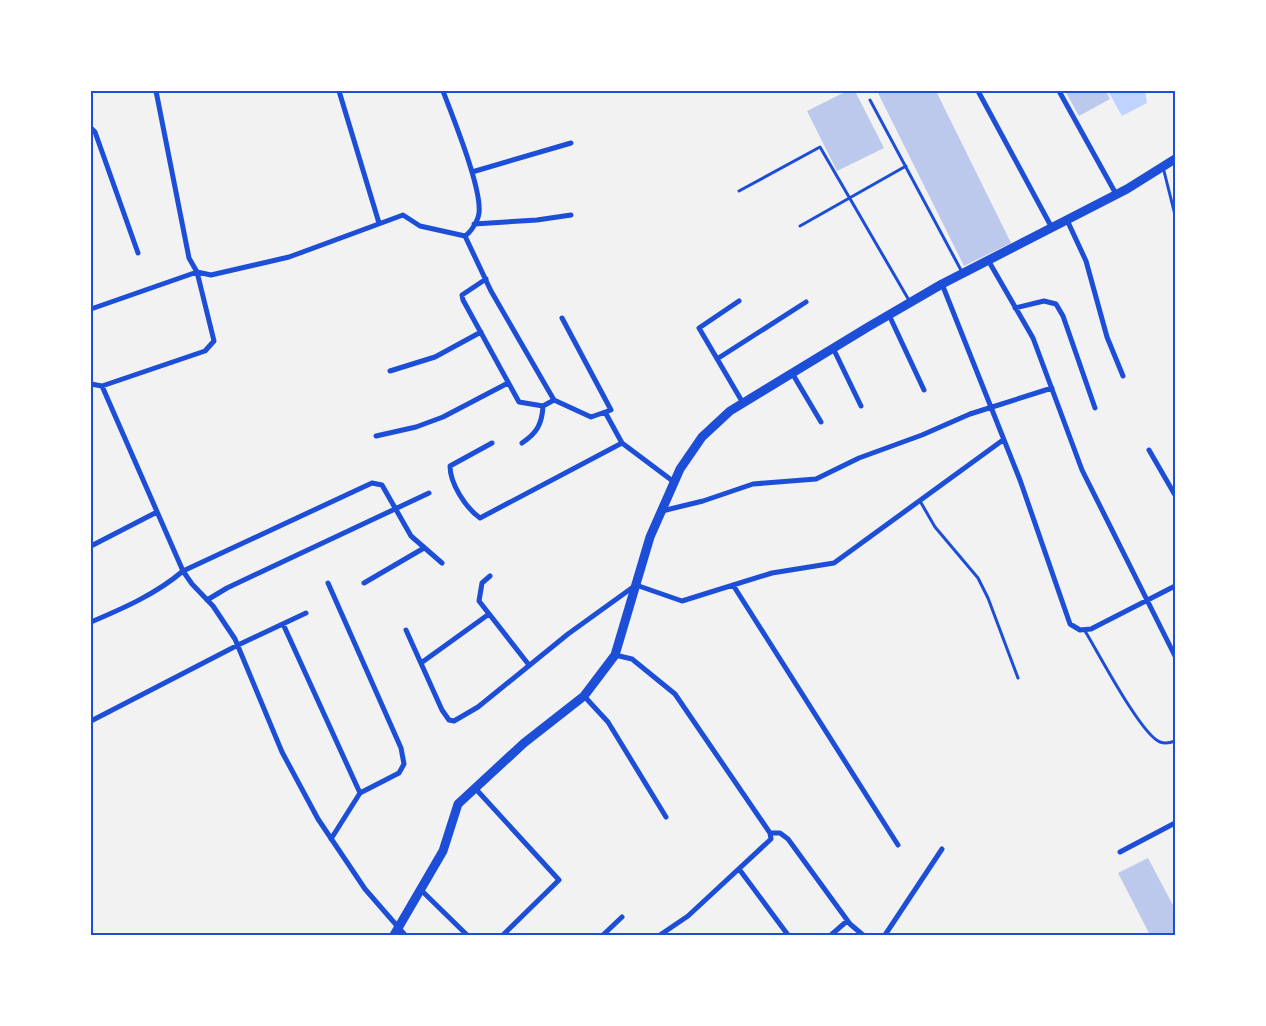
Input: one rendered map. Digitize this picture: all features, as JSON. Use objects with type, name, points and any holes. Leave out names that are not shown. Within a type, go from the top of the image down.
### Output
[{"type":"street","points":[[91,384],[102,386],[210,347],[214,341],[197,272],[189,258],[156,91]]},
{"type":"street","points":[[338,91],[380,223]]},
{"type":"street","points":[[443,91],[472,172],[479,214],[470,232],[465,236]]},
{"type":"street","points":[[978,91],[1052,228]]},
{"type":"street","points":[[1059,91],[1116,194]]},
{"type":"street","points":[[91,128],[95,132],[138,253]]},
{"type":"street","points":[[472,172],[571,143]]},
{"type":"street","points":[[102,386],[183,571],[228,626],[238,645],[282,752],[331,839],[399,932],[443,851],[458,804],[524,742],[584,696],[615,655],[650,537],[680,470],[702,437],[730,411],[910,302],[1116,194],[1174,160]]},
{"type":"street","points":[[91,309],[197,272],[211,275],[289,257],[403,215],[420,226],[465,236]]},
{"type":"street","points":[[474,224],[537,220],[571,215]]},
{"type":"street","points":[[1067,220],[1086,261],[1107,337],[1123,376]]},
{"type":"street","points":[[465,236],[486,279],[554,400],[591,417],[611,410],[562,318]]},
{"type":"street","points":[[988,260],[1033,338],[1082,470],[1175,656]]},
{"type":"street","points":[[486,279],[462,295],[508,383],[519,402],[543,406],[554,400]]},
{"type":"street","points":[[942,284],[1020,480],[1069,621],[1076,629],[1085,631],[1175,586]]},
{"type":"street","points":[[739,301],[699,328],[743,403]]},
{"type":"street","points":[[1015,308],[1044,301],[1056,304],[1063,316],[1094,408]]},
{"type":"street","points":[[717,359],[806,302]]},
{"type":"street","points":[[889,315],[924,390]]},
{"type":"street","points":[[390,371],[435,357],[481,332]]},
{"type":"street","points":[[833,348],[861,406]]},
{"type":"street","points":[[792,373],[821,422]]},
{"type":"street","points":[[376,436],[416,427],[443,417],[508,383]]},
{"type":"street","points":[[661,511],[703,502],[753,484],[816,480],[859,458],[922,435],[989,406],[1052,388]]},
{"type":"street","points":[[522,443],[535,434],[540,425],[543,406]]},
{"type":"street","points":[[605,412],[622,443],[674,482]]},
{"type":"street","points":[[636,585],[682,601],[787,570],[834,563],[1003,440]]},
{"type":"street","points":[[492,443],[450,466],[450,474],[470,511],[480,518],[622,443]]},
{"type":"street","points":[[1149,450],[1175,495]]},
{"type":"street","points":[[91,622],[127,606],[168,583],[183,571],[372,484],[382,485],[411,536],[442,563]]},
{"type":"street","points":[[207,600],[227,588],[429,493]]},
{"type":"street","points":[[91,546],[157,512]]},
{"type":"street","points":[[364,583],[424,548]]},
{"type":"street","points":[[490,576],[482,583],[478,594],[479,601],[529,665]]},
{"type":"street","points":[[328,583],[401,748],[404,764],[399,773],[360,793],[331,839]]},
{"type":"street","points":[[406,630],[442,710],[449,720],[454,721],[478,707],[529,665],[636,585]]},
{"type":"street","points":[[733,585],[898,845]]},
{"type":"street","points":[[91,720],[238,645],[306,613]]},
{"type":"street","points":[[421,663],[489,614]]},
{"type":"street","points":[[283,624],[360,793]]},
{"type":"street","points":[[615,655],[632,659],[675,694],[770,833],[771,839],[688,916],[660,935]]},
{"type":"street","points":[[584,696],[608,722],[666,817]]},
{"type":"street","points":[[474,787],[559,880],[503,935]]},
{"type":"street","points":[[1120,852],[1175,823]]},
{"type":"street","points":[[770,833],[780,833],[788,838],[848,920],[863,935]]},
{"type":"street","points":[[885,935],[942,849]]},
{"type":"street","points":[[739,869],[788,935]]},
{"type":"street","points":[[421,890],[467,935]]},
{"type":"street","points":[[602,935],[622,917]]},
{"type":"street","points":[[831,935],[848,920]]},
{"type":"lane","points":[[870,100],[963,273]]},
{"type":"lane","points":[[739,191],[820,147],[848,199],[910,302]]},
{"type":"lane","points":[[800,226],[906,166]]},
{"type":"lane","points":[[1163,166],[1175,215]]},
{"type":"lane","points":[[920,501],[935,527],[978,578],[988,598],[1018,678]]},
{"type":"lane","points":[[1085,631],[1143,728],[1159,742],[1170,743],[1175,741]]},
{"type":"water","points":[[1108,91],[1145,91],[1147,103],[1122,116]]},
{"type":"building","points":[[847,91],[855,91],[884,148],[837,171],[807,111]]},
{"type":"building","points":[[877,91],[936,91],[1011,243],[964,266]]},
{"type":"building","points":[[1065,91],[1106,91],[1110,99],[1079,116]]},
{"type":"building","points":[[1148,858],[1175,909],[1175,935],[1150,935],[1118,873]]}]
